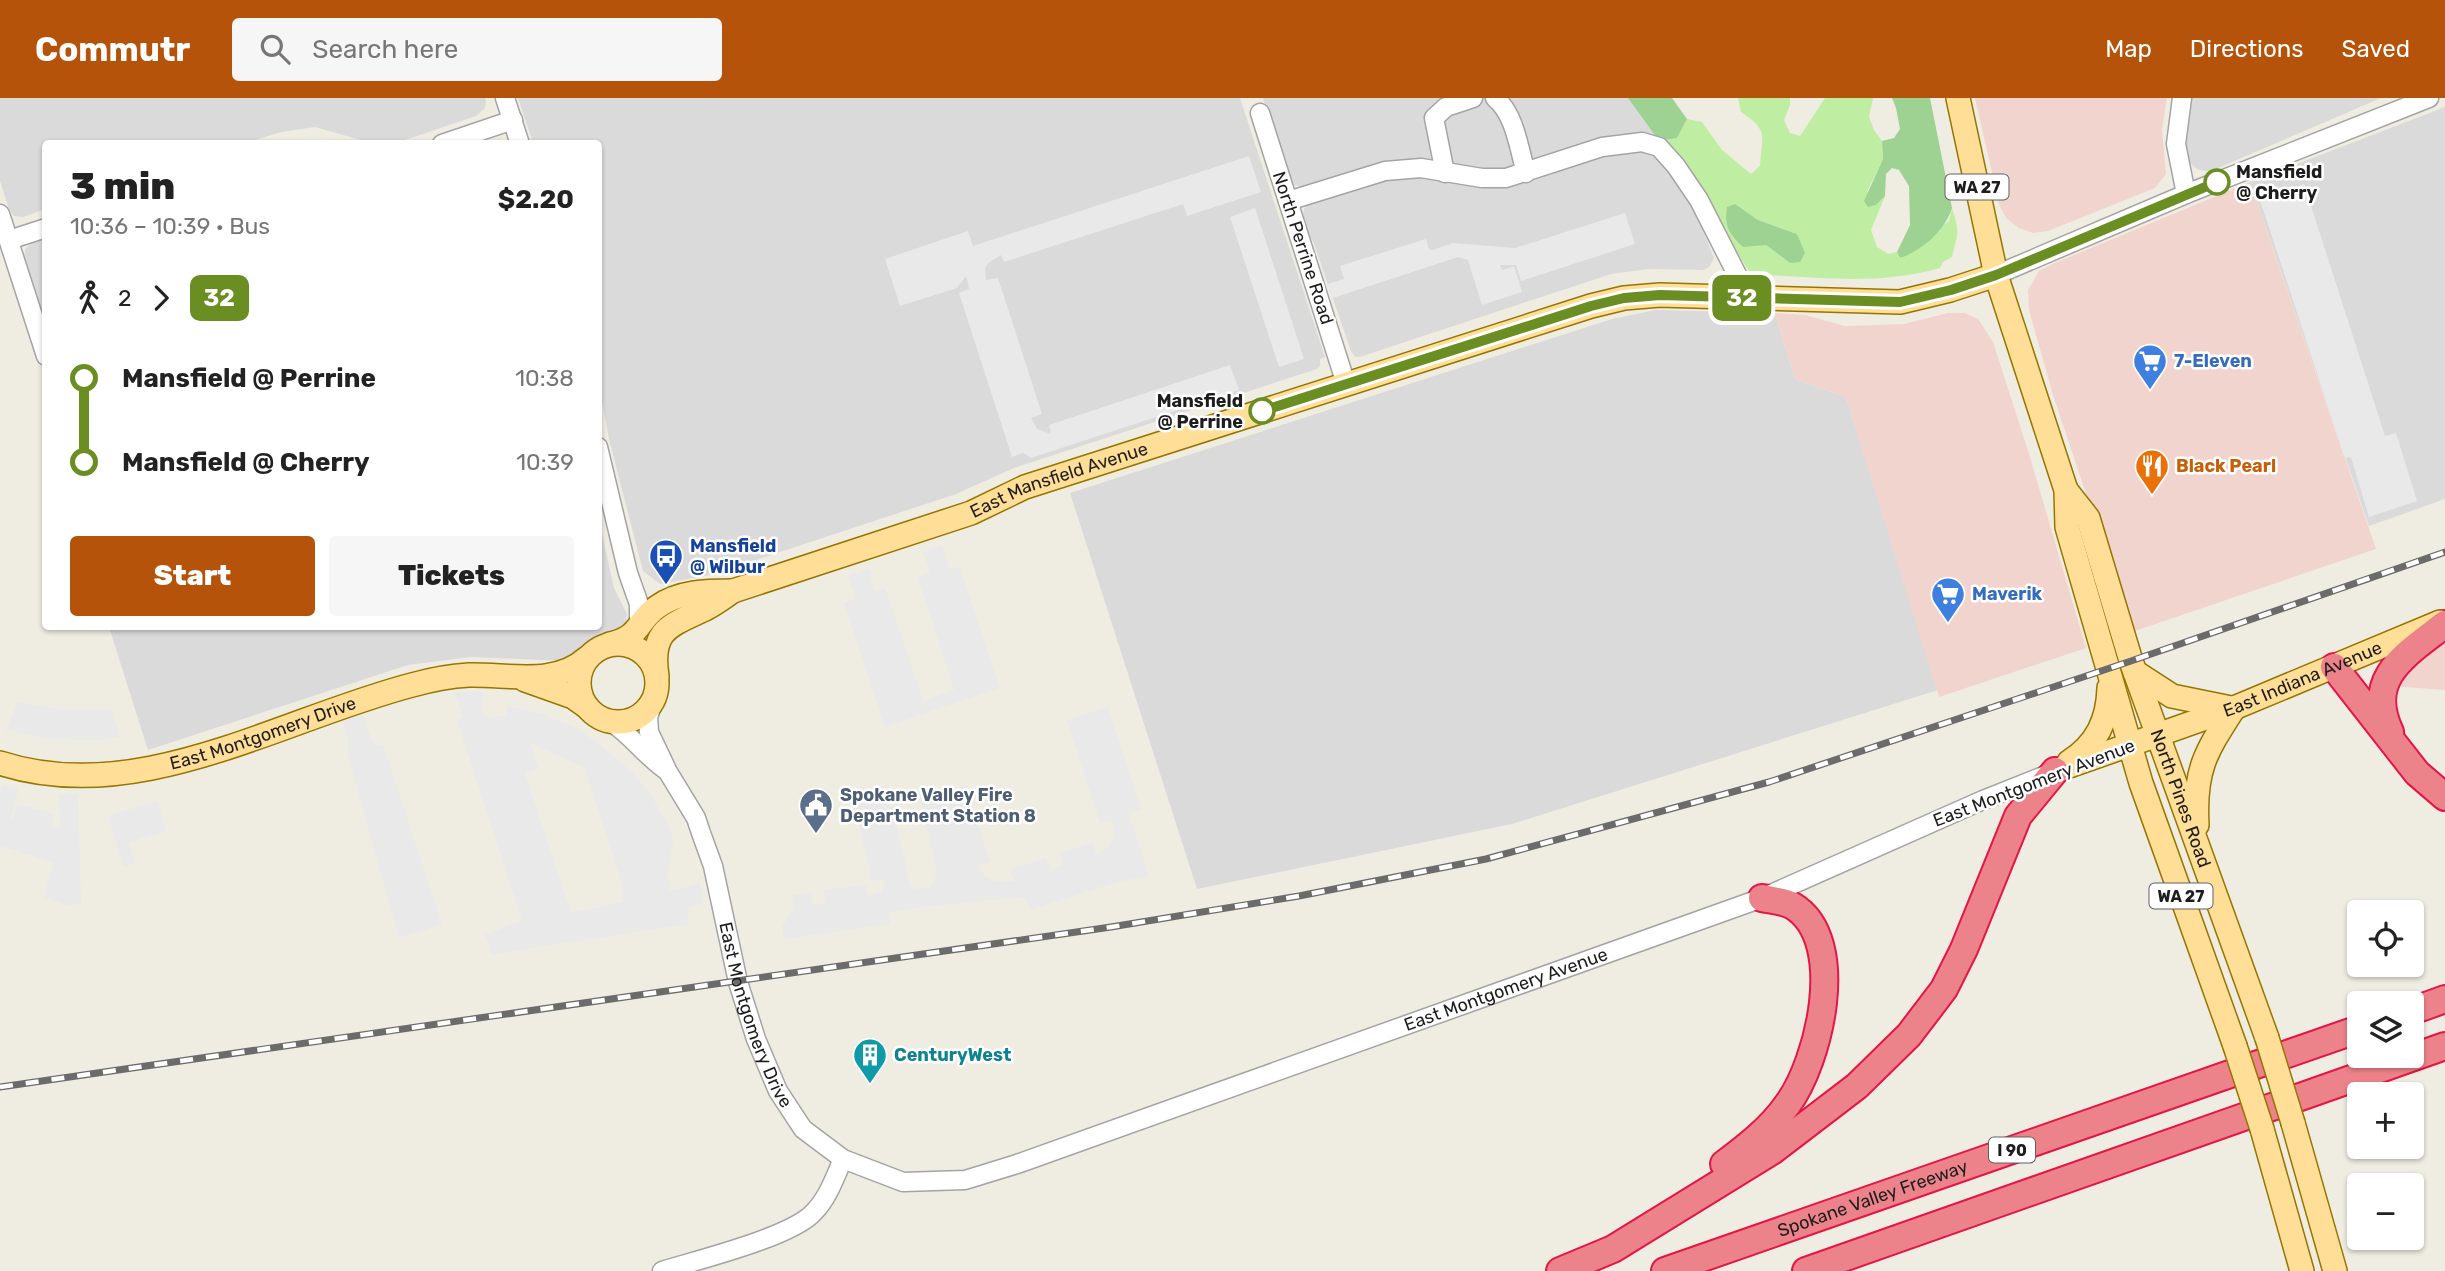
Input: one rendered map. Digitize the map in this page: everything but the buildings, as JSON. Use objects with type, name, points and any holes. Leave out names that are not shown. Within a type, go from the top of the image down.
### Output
[{"type":"highway","points":[[2400,752],[2383,715],[2382,691],[2389,672],[2445,622]]},
{"type":"highway","points":[[2334,667],[2417,773],[2445,797]]},
{"type":"highway","points":[[1560,1271],[1613,1249],[1772,1151],[1857,1086],[1909,1035],[1944,989],[1964,949],[2018,816],[2055,771]]},
{"type":"highway","points":[[1613,1249],[1769,1127],[1788,1104],[1803,1075],[1822,1014],[1824,997],[1824,972],[1818,939],[1813,928],[1792,905],[1762,898]]},
{"type":"highway","points":[[2424,1007],[2445,999]]},
{"type":"highway","name":"Spokane Valley Freeway","points":[[1665,1271],[2347,1033]]},
{"type":"highway","points":[[1806,1271],[2445,1046]]},
{"type":"main road","name":"North Pines Road","points":[[1958,98],[1996,275],[2066,490],[2067,527],[2129,746],[2235,1046],[2262,1129],[2302,1271]]},
{"type":"main road","name":"East Mansfield Avenue","points":[[657,676],[654,651],[663,631],[674,622],[707,608],[733,591],[971,513],[1025,487],[1591,306],[1624,298],[1660,295],[1900,302],[1951,290],[1996,275]]},
{"type":"main road","name":"North Pines Road","points":[[2066,490],[2088,518],[2158,736],[2267,1038],[2335,1271]]},
{"type":"main road","name":"East Mansfield Avenue","points":[[609,644],[634,634],[658,607],[675,598],[701,591],[733,591]]},
{"type":"main road","name":"East Indiana Avenue","points":[[2158,736],[2445,622]]},
{"type":"main road","points":[[622,643],[645,653],[653,663],[657,676],[653,701],[646,711],[622,722],[597,716],[580,696],[580,669],[597,649],[609,644],[622,643]]},
{"type":"main road","name":"East Montgomery Drive","points":[[0,763],[60,775],[122,774],[170,765],[411,685],[457,676],[523,678],[564,672],[578,666],[587,658]]},
{"type":"main road","points":[[2136,672],[2172,696],[2234,708],[2207,751],[2200,771],[2196,799],[2199,845]]},
{"type":"main road","points":[[2055,771],[2084,752],[2099,733],[2108,706],[2110,674]]},
{"type":"main road","name":"East Montgomery Drive","points":[[523,678],[573,698],[587,707]]},
{"type":"main road","name":"East Montgomery Avenue","points":[[2055,771],[2158,736]]},
{"type":"street","points":[[505,98],[519,140]]},
{"type":"street","points":[[1445,173],[1434,118],[1446,107],[1473,98]]},
{"type":"street","points":[[1495,98],[1503,105],[1526,173]]},
{"type":"street","points":[[2182,98],[2176,144],[2186,194]]},
{"type":"street","name":"East Mansfield Avenue","points":[[1996,275],[2186,194],[2429,98]]},
{"type":"street","name":"North Perrine Road","points":[[1260,113],[1346,384]]},
{"type":"street","points":[[454,140],[513,120]]},
{"type":"street","points":[[1288,201],[1385,171],[1421,168],[1482,178],[1506,178],[1602,147],[1642,142],[1659,147],[1676,166],[1699,200],[1749,298]]},
{"type":"street","points":[[0,214],[42,343]]},
{"type":"street","points":[[9,240],[42,229]]},
{"type":"street","points":[[602,463],[640,614],[634,634]]},
{"type":"street","points":[[632,584],[658,607]]},
{"type":"street","name":"East Montgomery Drive","points":[[653,701],[648,718],[649,732],[668,772],[696,818],[705,842],[713,866],[738,982],[756,1039],[778,1091],[803,1129],[843,1159]]},
{"type":"street","name":"East Montgomery Drive","points":[[609,721],[618,726],[646,755],[668,772]]},
{"type":"street","name":"East Montgomery Avenue","points":[[843,1159],[903,1182],[965,1180],[1762,898],[2055,771]]},
{"type":"street","points":[[662,1271],[780,1233],[807,1219],[822,1202],[843,1159]]},
{"type":"shaded area","points":[[0,98],[486,100],[485,108],[476,116],[405,140],[360,140],[315,127],[281,132],[256,140],[42,140],[42,210],[23,217],[14,216],[9,209],[0,181]]},
{"type":"shaded area","points":[[518,98],[1240,98],[1325,357],[1320,359],[1317,369],[1014,468],[956,494],[710,575],[660,584],[643,571],[602,403],[602,140],[532,140]]},
{"type":"shaded area","points":[[1263,98],[1628,98],[1659,141],[1489,171],[1419,160],[1383,161],[1302,187],[1289,180]]},
{"type":"shaded area","points":[[1975,98],[2167,98],[2162,129],[2166,174],[2155,188],[2048,231],[2033,233],[2019,228],[2007,219],[2000,207]]},
{"type":"shaded area","points":[[2191,98],[2381,98],[2211,171],[2205,171],[2197,169],[2189,162],[2184,144]]},
{"type":"shaded area","points":[[2445,107],[2445,499],[2369,526],[2250,182]]},
{"type":"shaded area","points":[[1645,146],[1657,151],[1686,189],[1714,258],[1710,266],[1704,270],[1649,269],[1611,274],[1355,357],[1302,218],[1309,203],[1391,178],[1422,177],[1479,187],[1527,183],[1604,153]]},
{"type":"shaded area","points":[[1249,156],[1261,192],[1187,216],[1183,204],[1004,262],[1001,255],[988,263],[985,269],[986,280],[998,278],[1042,414],[1031,418],[1037,429],[1051,434],[1049,425],[1230,365],[1239,390],[1031,458],[1023,453],[1012,457],[959,293],[969,289],[967,278],[965,277],[957,288],[900,306],[885,259],[968,231],[973,246]]},
{"type":"shaded area","points":[[2250,182],[2376,549],[2132,632],[2053,395],[2029,310],[2028,290],[2039,271],[2055,263]]},
{"type":"shaded area","points":[[2304,184],[2385,436],[2396,433],[2417,501],[2369,517],[2351,457],[2345,458],[2260,200]]},
{"type":"shaded area","points":[[1255,208],[1304,359],[1279,367],[1230,217]]},
{"type":"shaded area","points":[[1625,213],[1635,244],[1521,281],[1516,265],[1501,265],[1503,270],[1514,266],[1522,292],[1482,305],[1468,260],[1458,257],[1333,298],[1328,284],[1344,279],[1340,266],[1426,239],[1429,249],[1432,250],[1453,243],[1515,248]]},
{"type":"shaded area","points":[[42,239],[42,312],[24,256],[26,248]]},
{"type":"shaded area","points":[[1655,310],[1775,313],[1795,379],[1846,397],[1938,690],[1512,824],[1197,889],[1070,493],[1612,319]]},
{"type":"shaded area","points":[[1775,313],[1805,315],[1845,326],[1904,324],[1948,313],[1965,313],[1978,319],[1993,342],[2086,648],[1939,697],[1846,397],[1795,379]]},
{"type":"shaded area","points":[[602,534],[614,588],[627,614],[626,627],[602,634],[564,661],[470,657],[408,665],[148,750],[110,630],[602,630]]},
{"type":"shaded area","points":[[942,545],[949,569],[960,567],[1000,688],[885,727],[844,603],[856,599],[848,576],[869,569],[874,592],[885,588],[923,701],[954,690],[918,577],[930,573],[923,552]]},
{"type":"shaded area","points":[[2445,641],[2445,690],[2390,686],[2418,651]]},
{"type":"shaded area","points":[[453,692],[483,692],[484,715],[506,715],[508,706],[542,714],[576,728],[633,773],[651,795],[670,829],[673,841],[668,872],[670,891],[692,886],[699,881],[704,905],[689,907],[689,924],[492,954],[485,934],[522,921],[457,720],[463,718]],"holes":[[[531,743],[585,768],[624,891],[623,902],[571,913],[525,773],[538,768]]]},
{"type":"shaded area","points":[[18,702],[60,709],[111,709],[120,737],[95,740],[50,739],[6,730]]},
{"type":"shaded area","points":[[1108,707],[1141,809],[1129,814],[1149,876],[1117,882],[1030,910],[1026,897],[928,906],[888,912],[890,924],[784,939],[782,927],[794,908],[792,895],[810,893],[813,905],[825,903],[824,890],[866,885],[868,896],[882,891],[884,879],[872,881],[854,804],[866,801],[864,791],[887,786],[911,887],[915,889],[928,888],[934,882],[937,871],[921,801],[965,786],[990,862],[979,865],[979,868],[985,876],[994,881],[1014,881],[1010,869],[1046,858],[1051,869],[1061,866],[1063,863],[1059,853],[1093,843],[1096,854],[1102,852],[1114,837],[1114,826],[1112,820],[1100,823],[1067,720]]},
{"type":"shaded area","points":[[363,715],[372,742],[383,745],[442,924],[399,938],[348,755],[348,739],[343,721]]},
{"type":"shaded area","points":[[2,785],[18,789],[11,818],[13,819],[17,804],[54,814],[52,827],[55,829],[60,825],[59,794],[78,795],[81,904],[65,905],[44,898],[53,862],[0,846]]},
{"type":"shaded area","points":[[157,801],[166,831],[128,843],[135,863],[124,867],[108,816]]},
{"type":"green space","points":[[1628,98],[1672,98],[1687,119],[1677,138],[1659,141]]},
{"type":"green space","points":[[1738,98],[1790,98],[1784,120],[1790,133],[1800,136],[1825,98],[1873,98],[1869,117],[1882,141],[1883,159],[1867,192],[1876,205],[1885,196],[1871,230],[1877,247],[1888,254],[1897,252],[1901,258],[1949,221],[1952,208],[1957,232],[1952,257],[1943,262],[1940,268],[1893,277],[1846,279],[1751,274],[1683,168],[1659,141],[1677,138],[1687,119],[1702,122],[1722,150],[1751,174],[1760,166],[1762,134],[1756,124],[1741,112]],"holes":[[[1735,204],[1758,220],[1797,234],[1790,263],[1766,245]]]},
{"type":"green space","points":[[1892,98],[1930,98],[1952,208],[1944,224],[1932,238],[1917,250],[1900,258],[1897,252],[1910,225],[1909,186],[1899,170],[1892,168],[1886,174],[1885,196],[1876,205],[1868,207],[1864,201],[1883,159],[1882,141],[1894,138],[1900,129]]},
{"type":"green space","points":[[1735,204],[1758,220],[1797,234],[1805,253],[1800,262],[1790,263],[1766,245],[1743,247],[1727,225],[1727,207]]},
{"type":"railway","points":[[0,1087],[1111,927],[1299,896],[1486,859],[1769,782],[2445,552]]},
{"type":"bus line","name":"32","points":[[1262,411],[1591,306],[1624,298],[1660,295],[1900,302],[1951,290],[1996,275],[2217,182]]},
{"type":"place","name":"Mansfield @ Cherry","points":[[2217,182]]},
{"type":"place","name":"7-Eleven","points":[[2150,391]]},
{"type":"place","name":"Mansfield @ Perrine","points":[[1262,411]]},
{"type":"place","name":"Black Pearl","points":[[2152,496]]},
{"type":"place","name":"Mansfield @ Wilbur","points":[[666,586]]},
{"type":"place","name":"Maverik","points":[[1948,624]]},
{"type":"place","name":"Spokane Valley Fire Department Station 8","points":[[816,835]]},
{"type":"place","name":"CenturyWest","points":[[870,1085]]}]
